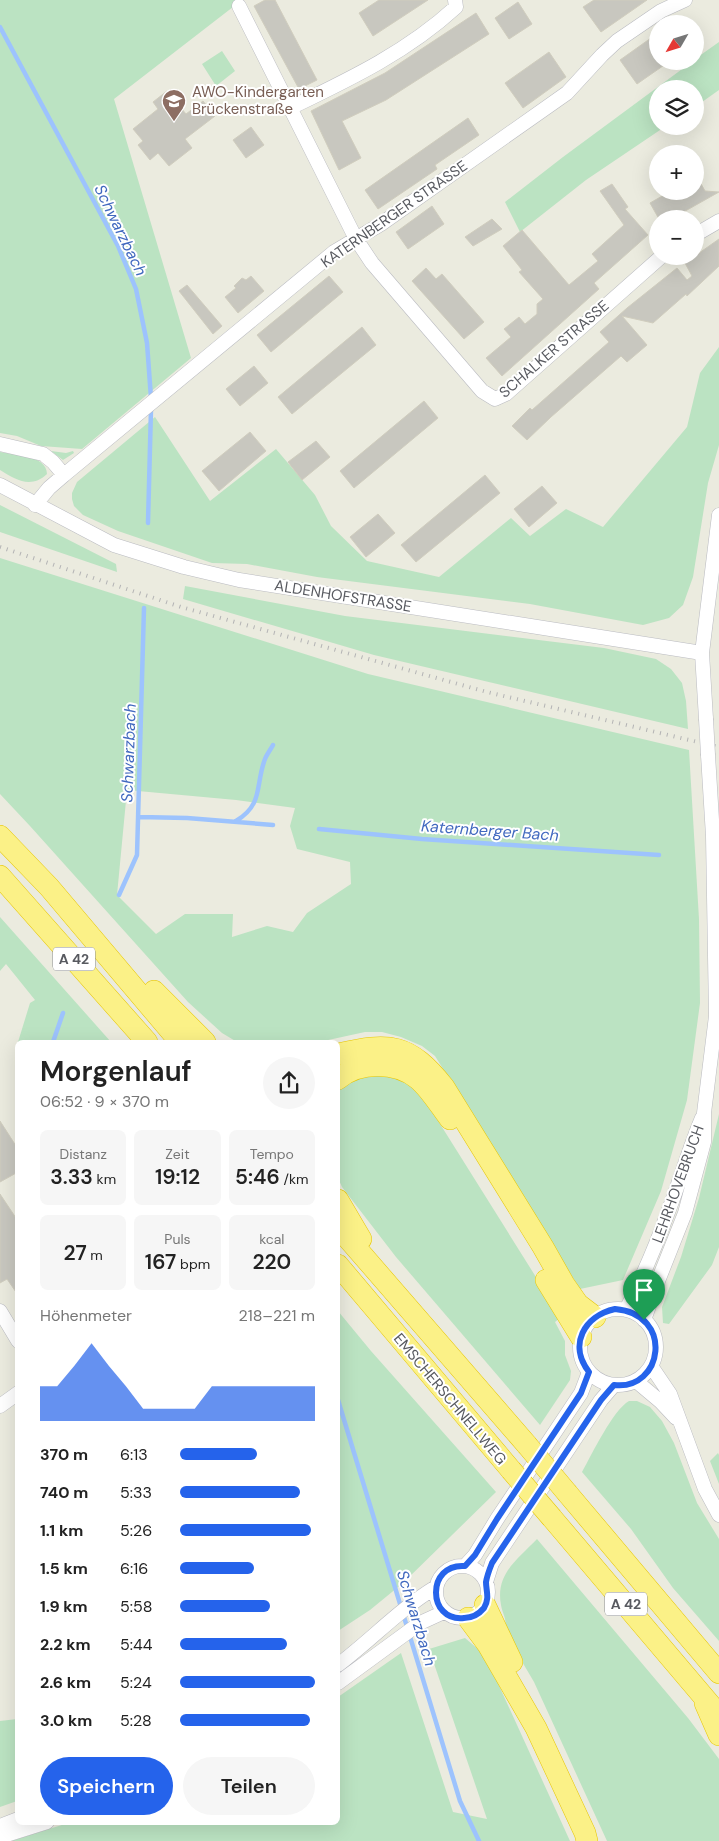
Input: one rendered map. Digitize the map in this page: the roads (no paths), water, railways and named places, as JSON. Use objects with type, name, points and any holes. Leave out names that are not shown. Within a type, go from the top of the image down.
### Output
[{"type":"highway","name":"A 42","points":[[0,836],[48,888],[178,1040]]},
{"type":"highway","name":"A 42","points":[[0,876],[145,1040]]},
{"type":"highway","points":[[48,888],[88,918],[158,997],[203,1040]]},
{"type":"highway","points":[[340,1054],[368,1047],[392,1047],[420,1060],[432,1072],[449,1095],[564,1284],[578,1304],[595,1316]]},
{"type":"highway","points":[[340,1078],[354,1069],[384,1065],[402,1070],[418,1079],[452,1122],[581,1337]]},
{"type":"highway","points":[[340,1203],[381,1276]]},
{"type":"highway","name":"EMSCHERSCHNELLWEG","points":[[340,1229],[527,1445],[719,1673]]},
{"type":"highway","name":"EMSCHERSCHNELLWEG","points":[[340,1268],[719,1715]]},
{"type":"highway","points":[[485,1605],[521,1682],[536,1728]]},
{"type":"highway","points":[[468,1618],[488,1645],[536,1728],[589,1838]]},
{"type":"highway","points":[[700,1691],[719,1736]]},
{"type":"street","points":[[290,108],[376,65],[409,44],[434,27],[456,7],[455,0]]},
{"type":"street","name":"KATERNBERGER STRASSE","points":[[35,505],[49,488],[334,252],[381,224],[567,93],[602,54],[617,41],[662,11],[685,0]]},
{"type":"street","points":[[239,6],[356,239]]},
{"type":"street","points":[[704,229],[719,221]]},
{"type":"street","name":"SCHALKER STRASSE","points":[[356,239],[372,263],[482,391],[495,399],[506,394],[652,265]]},
{"type":"street","points":[[0,444],[43,454],[53,462],[64,476]]},
{"type":"street","name":"ALDENHOFSTRASSE","points":[[0,485],[114,545],[184,567],[239,580],[702,653]]},
{"type":"street","points":[[702,653],[719,515]]},
{"type":"street","name":"LEHRHOVEBRUCH","points":[[644,1320],[686,1213],[704,1142],[704,1113],[716,1016],[713,836],[702,653]]},
{"type":"street","name":"LEHRHOVEBRUCH","points":[[626,1310],[647,1265],[704,1113]]},
{"type":"street","points":[[610,1310],[626,1310],[644,1320],[652,1330],[656,1342],[651,1366],[645,1374],[628,1384],[614,1385],[601,1382],[589,1372],[581,1358],[579,1348],[581,1337],[586,1326],[595,1316],[610,1310]]},
{"type":"street","points":[[0,1311],[15,1335]]},
{"type":"street","points":[[651,1366],[670,1394],[705,1489],[719,1515]]},
{"type":"street","points":[[465,1566],[475,1555],[581,1393],[589,1372]]},
{"type":"street","points":[[636,1381],[661,1402],[681,1424]]},
{"type":"street","points":[[486,1582],[492,1563],[601,1400],[614,1385]]},
{"type":"street","points":[[0,1406],[15,1395]]},
{"type":"street","points":[[465,1566],[478,1571],[486,1582],[488,1594],[485,1605],[478,1613],[468,1618],[452,1617],[444,1612],[437,1600],[436,1587],[440,1578],[447,1571],[456,1567],[465,1566]]},
{"type":"street","points":[[340,1663],[413,1603],[436,1587]]},
{"type":"street","points":[[340,1682],[420,1623],[444,1612]]},
{"type":"street","points":[[0,1826],[15,1821]]},
{"type":"street","points":[[0,1838],[38,1825]]},
{"type":"waterway","name":"Schwarzbach","points":[[0,27],[118,246],[136,289],[147,343],[151,398]]},
{"type":"waterway","name":"Schwarzbach","points":[[148,523],[151,409]]},
{"type":"waterway","name":"Schwarzbach","points":[[119,895],[137,855],[144,608]]},
{"type":"waterway","points":[[236,821],[245,815],[255,801],[262,768],[273,745]]},
{"type":"waterway","name":"Katernberger Bach","points":[[139,817],[187,818],[273,825]]},
{"type":"waterway","name":"Katernberger Bach","points":[[319,829],[422,839],[659,855]]},
{"type":"waterway","name":"Schwarzbach","points":[[54,1040],[63,1013]]},
{"type":"waterway","name":"Schwarzbach","points":[[340,1407],[460,1801],[479,1841]]},
{"type":"railway","points":[[0,547],[181,607],[487,692],[719,747]]},
{"type":"place","name":"AWO-Kindergarten Brückenstraße","points":[[174,122]]}]
